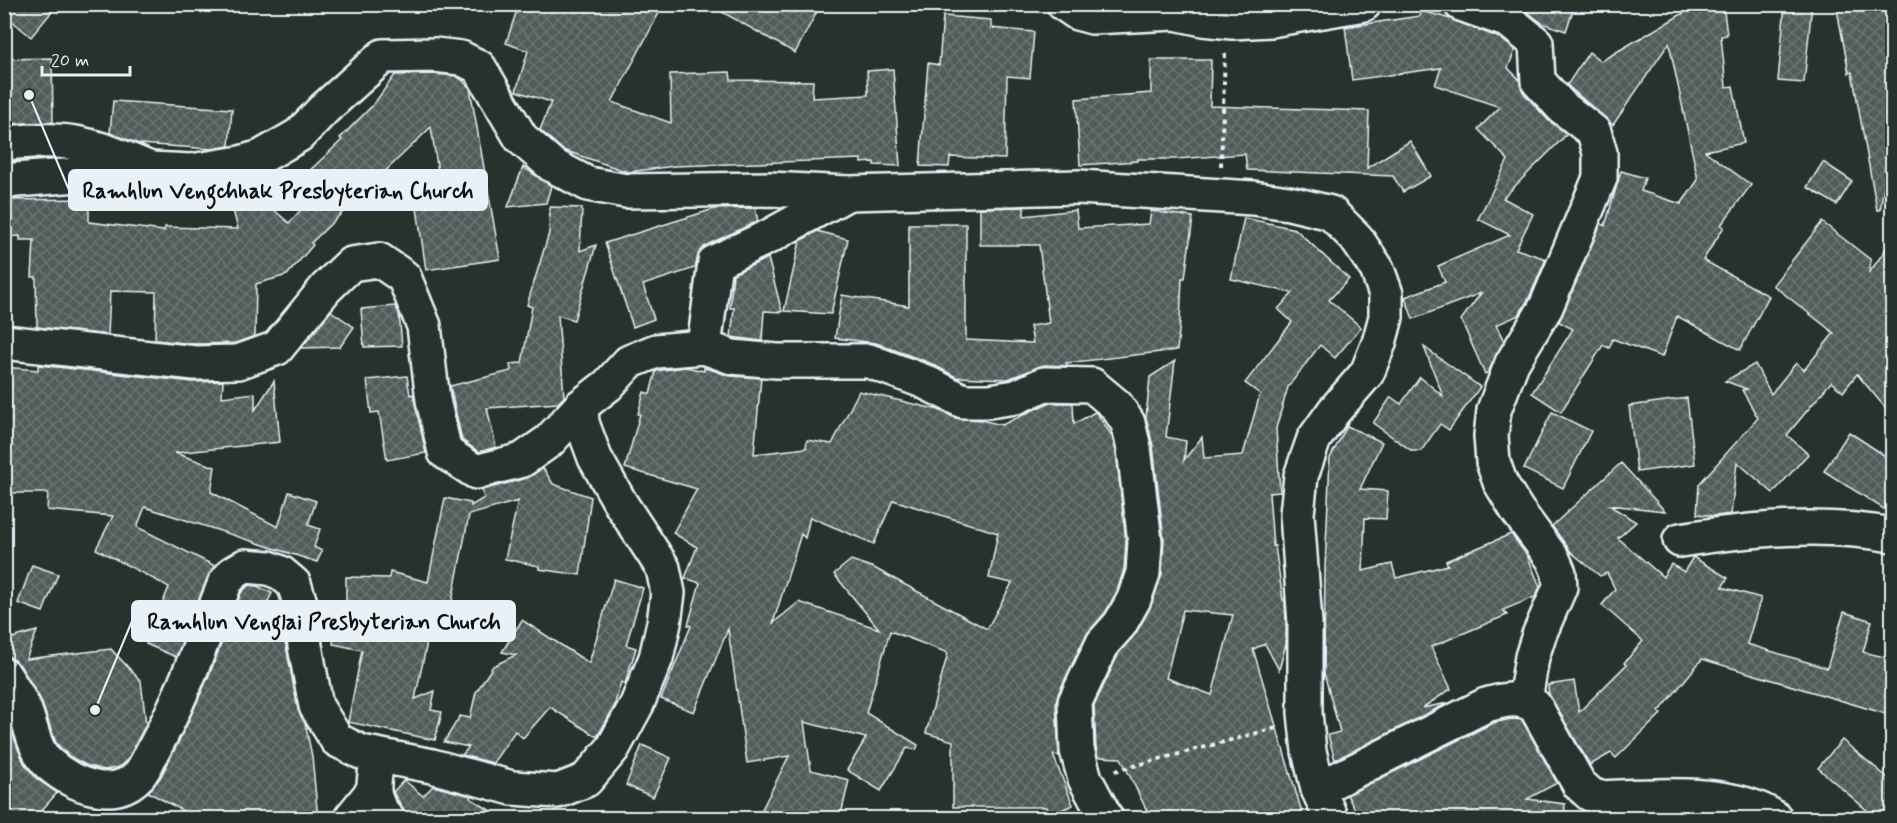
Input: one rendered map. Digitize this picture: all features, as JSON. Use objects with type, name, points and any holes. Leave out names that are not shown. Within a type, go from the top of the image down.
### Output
[{"type":"street","points":[[1064,4],[1077,13],[1092,17],[1174,13],[1226,22],[1271,20],[1364,4]]},
{"type":"street","points":[[1461,4],[1509,21],[1536,43],[1539,81],[1562,107],[1594,132],[1600,153],[1600,178],[1546,307],[1512,363],[1494,411],[1491,436],[1493,462],[1500,482],[1517,510],[1553,559],[1560,587],[1532,657],[1525,700]]},
{"type":"street","points":[[4,181],[150,169],[191,171],[261,157],[299,135],[382,56],[435,55],[461,58],[479,67],[521,138],[552,165],[588,183],[626,191],[770,189],[848,193],[1079,187],[1289,202],[1330,213],[1356,238],[1377,269],[1386,294],[1386,317],[1366,373],[1314,439],[1301,476],[1298,514],[1305,623],[1306,720],[1309,751],[1324,804],[1393,750],[1486,705],[1510,699],[1525,700],[1535,706],[1579,784],[1598,798],[1657,795],[1724,799],[1748,805],[1775,819]]},
{"type":"street","points":[[4,143],[56,141],[73,143],[98,148],[150,169]]},
{"type":"street","points":[[704,347],[715,262],[770,236],[848,193]]},
{"type":"street","points":[[4,342],[195,363],[238,362],[277,348],[326,288],[351,264],[379,260],[404,278],[424,326],[433,400],[444,452],[476,472],[522,460],[549,441],[581,406],[608,385],[629,362],[656,351],[704,347],[732,357],[777,361],[869,361],[923,381],[963,401],[989,401],[1016,397],[1044,384],[1092,385],[1116,405],[1128,423],[1134,448],[1145,542],[1143,573],[1134,599],[1120,624],[1103,643],[1075,702],[1077,750],[1085,779],[1106,819]]},
{"type":"street","points":[[4,675],[16,692],[26,713],[36,746],[49,764],[83,785],[102,790],[123,785],[139,775],[166,726],[225,583],[233,573],[245,566],[269,568],[281,573],[294,584],[301,606],[305,646],[316,706],[338,740],[361,752],[432,766],[512,788],[558,791],[586,780],[613,748],[637,704],[656,658],[668,593],[663,568],[621,504],[595,458],[582,423],[581,406]]},
{"type":"street","points":[[1680,540],[1739,531],[1838,528],[1893,535]]},
{"type":"street","points":[[351,819],[380,805],[378,756]]},
{"type":"path","points":[[1220,196],[1226,22]]},
{"type":"path","points":[[1085,779],[1306,720]]},
{"type":"building","points":[[4,4],[58,4],[31,37],[4,14]]},
{"type":"building","points":[[519,4],[647,4],[660,11],[612,102],[671,123],[670,74],[730,72],[731,80],[813,81],[812,98],[868,95],[867,71],[893,69],[900,166],[874,165],[874,162],[861,163],[861,159],[675,166],[628,172],[563,150],[540,130],[551,102],[516,91],[528,51],[506,43]]},
{"type":"building","points":[[708,4],[821,4],[795,53]]},
{"type":"building","points":[[1517,4],[1575,4],[1566,31],[1542,23]]},
{"type":"building","points":[[1699,4],[1723,4],[1727,35],[1721,36],[1726,87],[1733,86],[1744,143],[1705,151],[1751,185],[1721,225],[1724,227],[1703,260],[1769,296],[1740,350],[1677,316],[1662,357],[1613,339],[1609,348],[1603,345],[1561,412],[1532,393],[1573,329],[1559,322],[1601,223],[1605,226],[1621,171],[1645,178],[1641,191],[1681,204],[1698,180],[1669,43],[1613,125],[1567,85],[1589,52],[1601,61]]},
{"type":"building","points":[[1785,4],[1812,4],[1804,83],[1778,81]]},
{"type":"building","points":[[1836,4],[1893,4],[1893,137],[1880,210],[1877,210],[1852,72],[1849,73]]},
{"type":"building","points":[[1422,11],[1451,19],[1500,38],[1515,50],[1508,68],[1519,79],[1524,93],[1548,120],[1567,134],[1503,198],[1533,214],[1516,249],[1546,259],[1519,315],[1496,325],[1504,341],[1485,374],[1461,320],[1481,293],[1413,319],[1405,297],[1445,282],[1438,266],[1510,235],[1478,219],[1508,160],[1478,129],[1500,107],[1435,85],[1441,68],[1352,80],[1345,27],[1420,16]]},
{"type":"building","points":[[943,16],[991,20],[991,28],[1034,32],[1030,78],[1007,76],[1005,159],[950,157],[949,167],[920,166],[928,63],[939,65]]},
{"type":"building","points":[[52,58],[53,122],[4,124],[4,59]]},
{"type":"building","points":[[1151,60],[1211,60],[1210,106],[1369,111],[1367,168],[1410,141],[1431,176],[1403,192],[1393,176],[1247,170],[1245,154],[1138,159],[1138,161],[1080,165],[1076,99],[1151,93]]},
{"type":"building","points":[[395,75],[456,76],[470,88],[500,259],[426,270],[417,208],[443,204],[431,127],[311,243],[313,245],[287,275],[256,284],[255,336],[235,343],[196,344],[155,340],[156,292],[110,291],[108,335],[37,327],[36,277],[32,277],[34,240],[20,240],[20,236],[4,237],[4,200],[89,199],[89,222],[164,231],[165,227],[238,229],[233,210],[264,201],[289,223],[319,190],[305,175],[342,140],[340,138],[373,105]]},
{"type":"building","points":[[113,101],[232,109],[229,146],[212,149],[139,144],[110,133]]},
{"type":"building","points":[[1823,162],[1852,181],[1837,205],[1807,187]]},
{"type":"building","points":[[523,167],[551,186],[546,203],[508,207]]},
{"type":"building","points":[[550,207],[582,208],[580,251],[596,245],[574,320],[558,315],[564,397],[558,403],[487,408],[496,447],[479,452],[462,440],[450,386],[511,371],[510,364],[522,363],[532,307],[527,305],[549,233]]},
{"type":"building","points":[[1024,207],[1024,216],[1076,210],[1078,228],[1149,224],[1151,211],[1193,217],[1185,278],[1182,278],[1177,350],[1066,363],[1068,366],[1044,365],[1008,379],[956,377],[930,363],[876,343],[835,338],[842,295],[909,306],[909,224],[966,224],[966,340],[1033,343],[1030,326],[1049,323],[1039,245],[980,245],[980,208]]},
{"type":"building","points":[[755,208],[758,221],[707,245],[700,251],[695,268],[643,285],[654,319],[633,327],[605,243],[714,209]]},
{"type":"building","points":[[1244,218],[1295,229],[1349,279],[1329,300],[1361,327],[1335,358],[1320,345],[1288,387],[1276,428],[1280,492],[1269,493],[1273,546],[1275,546],[1283,600],[1285,600],[1286,644],[1279,670],[1265,644],[1253,649],[1304,819],[1151,819],[1121,758],[1098,757],[1094,706],[1119,653],[1136,633],[1150,608],[1162,574],[1164,540],[1153,446],[1146,417],[1150,377],[1175,361],[1166,437],[1186,441],[1184,460],[1202,437],[1204,458],[1243,455],[1260,394],[1245,383],[1292,322],[1278,309],[1293,293],[1231,279]],"holes":[[[1183,610],[1233,615],[1212,695],[1166,678]]]},
{"type":"building","points":[[1822,222],[1871,260],[1869,273],[1893,239],[1893,417],[1857,374],[1843,392],[1831,382],[1787,435],[1808,454],[1773,493],[1737,462],[1731,514],[1715,516],[1697,514],[1699,484],[1758,418],[1742,390],[1747,389],[1725,381],[1755,364],[1771,394],[1796,363],[1804,370],[1834,333],[1773,285]]},
{"type":"building","points":[[817,231],[848,239],[831,314],[784,311],[800,241]]},
{"type":"building","points":[[768,258],[782,312],[764,311],[762,341],[731,337],[734,308],[730,308],[733,274]]},
{"type":"building","points":[[395,306],[399,313],[402,346],[364,347],[361,309]]},
{"type":"building","points":[[331,311],[354,327],[340,347],[301,348]]},
{"type":"building","points":[[1424,347],[1480,387],[1449,430],[1440,424],[1421,451],[1412,451],[1373,423],[1391,397],[1401,404],[1420,377],[1443,396]]},
{"type":"building","points":[[38,365],[193,382],[223,381],[222,397],[255,393],[255,410],[274,381],[280,442],[175,453],[215,467],[211,492],[278,527],[289,492],[316,501],[308,525],[320,529],[314,547],[322,551],[317,562],[145,507],[137,527],[215,566],[208,576],[176,657],[146,644],[169,587],[96,549],[113,516],[47,510],[48,493],[8,493],[8,450],[4,450],[4,367],[38,370]]},
{"type":"building","points":[[686,367],[704,371],[704,368],[730,376],[761,378],[754,454],[806,448],[807,440],[832,444],[859,391],[939,410],[955,418],[981,420],[1002,425],[1048,403],[1073,403],[1074,424],[1095,412],[1098,415],[1112,436],[1116,451],[1126,542],[1124,569],[1117,591],[1105,613],[1086,635],[1056,702],[1059,756],[1053,755],[1073,805],[1050,815],[1046,807],[953,807],[953,741],[926,733],[948,653],[890,631],[866,713],[918,745],[916,750],[907,748],[881,791],[847,770],[866,738],[804,722],[811,770],[849,780],[840,819],[757,819],[789,756],[747,763],[728,629],[694,712],[661,699],[691,626],[688,625],[700,583],[685,578],[697,547],[673,533],[697,489],[625,468],[644,392],[650,394],[656,371]],"holes":[[[893,500],[998,533],[989,578],[1012,583],[987,629],[874,568],[851,560],[834,574],[879,629],[799,602],[773,623],[801,534],[805,538],[810,517],[874,544]]]},
{"type":"building","points":[[407,376],[426,453],[387,460],[379,412],[371,413],[367,380]]},
{"type":"building","points":[[1687,398],[1695,464],[1637,472],[1629,406]]},
{"type":"building","points":[[1552,412],[1591,431],[1563,488],[1524,469]]},
{"type":"building","points":[[1347,426],[1382,442],[1360,489],[1388,491],[1386,519],[1365,518],[1363,571],[1392,564],[1396,578],[1448,565],[1446,561],[1511,534],[1527,555],[1540,587],[1535,597],[1503,610],[1507,615],[1431,647],[1451,689],[1422,708],[1448,703],[1335,760],[1328,735],[1340,732],[1324,673],[1325,567],[1330,458]]},
{"type":"building","points":[[1849,432],[1893,461],[1893,515],[1824,471]]},
{"type":"building","points":[[1621,463],[1665,511],[1609,505],[1636,522],[1618,538],[1663,577],[1671,564],[1684,572],[1693,557],[1728,578],[1722,587],[1761,598],[1747,644],[1827,668],[1844,612],[1872,621],[1863,652],[1893,659],[1893,684],[1886,714],[1702,659],[1659,712],[1661,714],[1616,758],[1611,753],[1590,765],[1549,695],[1548,685],[1574,681],[1579,712],[1626,665],[1624,663],[1643,641],[1602,605],[1615,589],[1607,573],[1600,576],[1571,552],[1552,526]]},
{"type":"building","points":[[543,468],[553,484],[591,497],[580,575],[539,569],[539,566],[505,559],[518,501],[469,515],[445,637],[429,633],[415,699],[435,691],[431,710],[442,712],[435,740],[348,722],[362,650],[333,644],[337,622],[346,624],[346,577],[389,578],[390,572],[428,582],[445,498],[471,503],[471,506],[484,498],[482,490],[527,478]]},
{"type":"building","points":[[32,565],[58,574],[43,612],[18,603]]},
{"type":"building","points":[[614,579],[643,588],[626,645],[636,648],[625,684],[621,682],[614,707],[597,737],[550,707],[523,738],[515,731],[493,763],[462,755],[469,747],[444,742],[460,716],[470,718],[476,692],[493,666],[516,655],[502,652],[522,620],[589,663]]},
{"type":"building","points":[[249,585],[272,593],[254,631],[282,625],[298,709],[305,723],[312,756],[318,819],[198,819],[148,792],[160,778],[182,735],[210,673],[241,593]]},
{"type":"building","points":[[37,631],[26,659],[111,649],[141,681],[146,724],[128,759],[119,767],[105,770],[88,766],[69,756],[56,743],[40,698],[20,665],[9,658],[5,640]]},
{"type":"building","points":[[4,712],[24,763],[37,779],[57,793],[34,819],[4,819]]},
{"type":"building","points":[[1512,719],[1522,720],[1557,783],[1527,799],[1565,804],[1564,818],[1360,819],[1347,795],[1493,723]]},
{"type":"building","points":[[1842,740],[1893,782],[1893,808],[1884,819],[1877,819],[1818,768]]},
{"type":"building","points":[[642,745],[671,758],[653,797],[626,785]]},
{"type":"building","points":[[404,780],[423,796],[433,786],[471,796],[470,798],[504,819],[405,819],[402,807],[393,792]]},
{"type":"place","name":"Ramhlun Vengchhak Presbyterian Church","points":[[29,95]]},
{"type":"place","name":"Ramhlun Venglai Presbyterian Church","points":[[95,710]]}]
